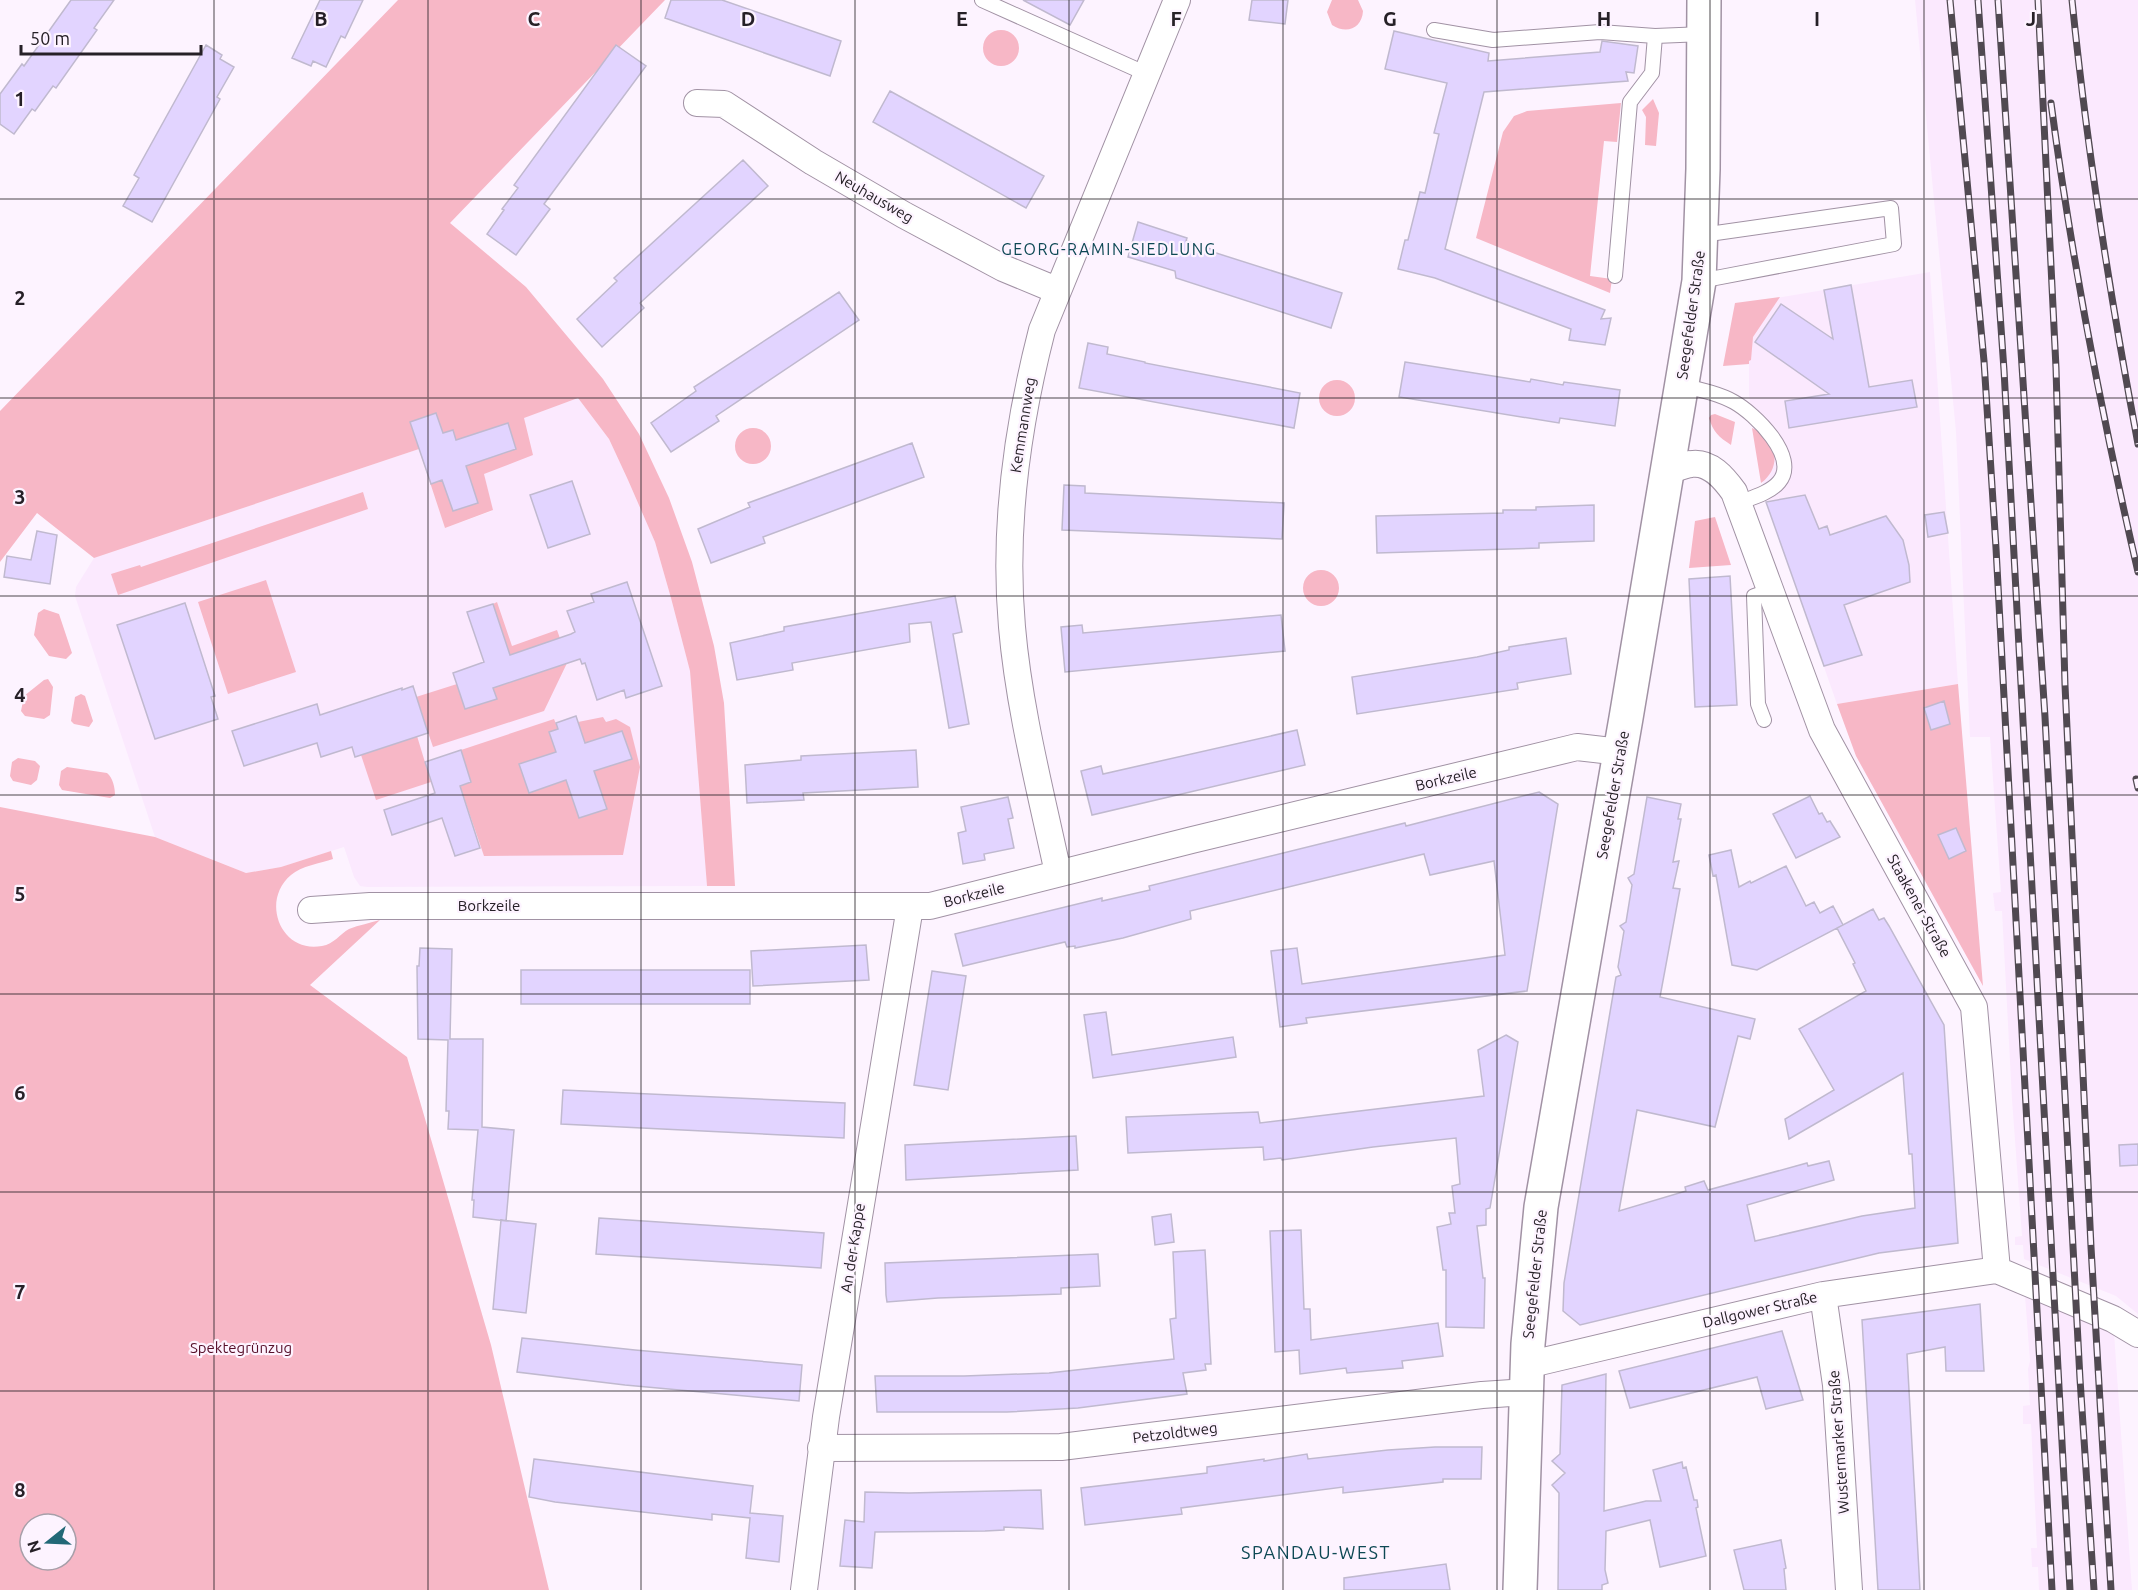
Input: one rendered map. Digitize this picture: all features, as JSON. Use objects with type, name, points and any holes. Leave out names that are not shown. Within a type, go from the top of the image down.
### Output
[{"type":"street","name":"Kemmannweg","points":[[1058,873],[1018,683],[1012,626],[1009,533],[1015,468],[1030,375],[1042,330],[1056,290],[1177,0]]},
{"type":"street","name":"Seegefelder Straße","points":[[1520,1590],[1530,1314],[1541,1207],[1699,281],[1702,235],[1704,0]]},
{"type":"street","name":"Neuhausweg","points":[[697,103],[724,104],[813,162],[904,215],[1003,268],[1056,290]]},
{"type":"street","name":"Staakener Straße","points":[[1667,471],[1692,463],[1709,467],[1722,475],[1734,492],[1822,730],[1974,1007],[1997,1270]]},
{"type":"street","name":"Borkzeile","points":[[311,910],[362,906],[930,906],[1577,747],[1620,752]]},
{"type":"street","name":"An der Kappe","points":[[804,1590],[821,1448],[910,907]]},
{"type":"street","name":"Dallgower Straße","points":[[1527,1378],[1823,1295],[1997,1270]]},
{"type":"street","points":[[1997,1270],[2113,1319],[2138,1334]]},
{"type":"street","name":"Wustermarker Straße","points":[[1823,1295],[1836,1385],[1849,1590]]},
{"type":"street","name":"Petzoldtweg","points":[[821,1448],[1060,1447],[1482,1395],[1527,1378]]},
{"type":"lane","points":[[982,0],[1147,74]]},
{"type":"lane","points":[[1434,30],[1493,40],[1600,32],[1655,36],[1704,34]]},
{"type":"lane","points":[[1615,276],[1630,102],[1652,73],[1655,36]]},
{"type":"lane","points":[[1699,281],[1894,244],[1891,208],[1702,235]]},
{"type":"lane","points":[[1681,386],[1702,389],[1734,402],[1761,425],[1779,447],[1785,463],[1780,481],[1768,490],[1738,503]]},
{"type":"lane","points":[[1764,720],[1758,704],[1755,596],[1771,590]]},
{"type":"shaded area","points":[[1915,0],[2138,0],[2138,1314],[2116,1296],[2024,1259],[2023,1245],[2015,1245],[2015,1237],[2022,1236],[2002,911],[1995,911],[1993,893],[2001,892],[1990,737],[1970,737],[1956,432]]},
{"type":"shaded area","points":[[1930,272],[1958,684],[1837,704],[1766,502],[1749,395],[1749,330],[1776,298]]},
{"type":"shaded area","points":[[578,398],[609,439],[655,542],[671,598],[690,671],[707,886],[367,887],[360,886],[354,877],[344,847],[281,867],[246,873],[155,837],[75,596],[76,587],[94,558],[419,449],[445,528],[492,511],[484,474],[523,418]]},
{"type":"shaded area","points":[[2025,1296],[2114,1333],[2132,1590],[2039,1590],[2038,1567],[2032,1567],[2031,1548],[2037,1548],[2031,1424],[2023,1424],[2023,1406],[2030,1405],[2028,1369],[2030,1361]]},
{"type":"green space","points":[[398,0],[665,0],[450,223],[526,287],[603,379],[639,434],[669,498],[692,562],[714,646],[724,703],[735,886],[707,886],[690,671],[655,542],[609,439],[578,398],[524,418],[533,455],[484,474],[493,510],[445,528],[419,449],[94,558],[37,513],[0,562],[0,411]]},
{"type":"green space","points":[[1332,0],[1358,0],[1363,11],[1357,26],[1343,29],[1332,25],[1327,12]]},
{"type":"green space","points":[[1001,30],[1014,35],[1019,48],[1014,61],[1001,66],[988,61],[983,48],[988,35]]},
{"type":"green space","points":[[1653,99],[1659,113],[1656,146],[1645,145],[1646,117],[1642,110]]},
{"type":"green space","points":[[1621,103],[1617,142],[1604,141],[1590,276],[1612,279],[1610,293],[1476,238],[1503,132],[1514,116],[1527,111]]},
{"type":"green space","points":[[1780,297],[1753,337],[1749,364],[1723,366],[1735,303]]},
{"type":"green space","points":[[1337,380],[1350,385],[1355,398],[1350,411],[1337,416],[1324,411],[1319,398],[1324,385]]},
{"type":"green space","points":[[1715,414],[1735,422],[1731,445],[1712,427],[1709,418]]},
{"type":"green space","points":[[753,428],[766,433],[771,446],[766,459],[753,464],[740,459],[735,446],[740,433]]},
{"type":"green space","points":[[1752,428],[1767,438],[1774,453],[1772,469],[1761,483]]},
{"type":"green space","points":[[363,492],[368,509],[118,595],[111,574],[140,565],[141,567]]},
{"type":"green space","points":[[1715,517],[1731,565],[1689,568],[1695,521]]},
{"type":"green space","points":[[1321,570],[1334,575],[1339,588],[1334,601],[1321,606],[1308,601],[1303,588],[1308,575]]},
{"type":"green space","points":[[266,580],[296,672],[228,694],[198,602]]},
{"type":"green space","points":[[497,602],[512,646],[557,630],[568,661],[544,711],[433,747],[416,697],[457,684],[466,709],[496,699],[493,688],[555,667],[546,643],[510,655],[493,604]]},
{"type":"green space","points":[[44,609],[59,614],[72,653],[66,659],[49,656],[34,635],[38,613]]},
{"type":"green space","points":[[48,679],[53,687],[50,715],[44,719],[25,716],[21,711],[24,696]]},
{"type":"green space","points":[[1958,684],[1983,986],[1856,756],[1837,704]]},
{"type":"green space","points":[[81,694],[85,696],[93,721],[89,727],[74,724],[71,721],[75,697]]},
{"type":"green space","points":[[603,717],[606,722],[616,719],[630,727],[640,767],[623,855],[484,856],[460,786],[471,782],[461,750],[554,719],[558,729],[549,732],[556,752],[519,764],[529,793],[566,780],[579,818],[606,809],[594,771],[632,758],[622,731],[585,743],[578,722]]},
{"type":"green space","points":[[417,736],[431,782],[376,800],[361,755]]},
{"type":"green space","points":[[18,758],[35,761],[40,766],[37,780],[31,785],[13,781],[10,776],[12,762]]},
{"type":"green space","points":[[67,767],[107,773],[113,783],[115,795],[110,798],[62,790],[59,785],[61,771]]},
{"type":"green space","name":"Spektegrünzug","points":[[0,807],[155,837],[246,873],[281,867],[331,851],[333,859],[300,869],[291,875],[282,886],[277,898],[276,911],[286,934],[296,942],[308,946],[322,946],[349,929],[380,920],[310,985],[407,1057],[491,1345],[549,1590],[0,1590]]},
{"type":"building","points":[[71,0],[114,0],[94,28],[97,30],[56,88],[53,86],[35,111],[32,109],[14,134],[0,124],[0,94],[22,64],[24,66]]},
{"type":"building","points":[[320,0],[363,0],[345,38],[341,36],[326,67],[313,61],[311,66],[292,58]]},
{"type":"building","points":[[671,0],[722,0],[841,41],[830,76],[665,18]]},
{"type":"building","points":[[1023,0],[1084,0],[1070,25]]},
{"type":"building","points":[[1252,0],[1288,0],[1285,24],[1249,20]]},
{"type":"building","points":[[1394,31],[1489,53],[1488,61],[1600,52],[1602,41],[1638,46],[1634,73],[1626,72],[1628,81],[1484,92],[1445,249],[1605,310],[1601,319],[1611,318],[1605,345],[1569,340],[1571,329],[1435,278],[1398,269],[1420,192],[1425,193],[1439,134],[1434,133],[1447,83],[1385,69]]},
{"type":"building","points":[[206,45],[222,55],[220,59],[234,67],[217,97],[220,99],[152,222],[123,206],[139,178],[134,175]]},
{"type":"building","points":[[616,45],[646,66],[544,204],[550,209],[516,255],[487,234],[518,188],[514,185]]},
{"type":"building","points":[[890,91],[1044,176],[1026,208],[873,122]]},
{"type":"building","points":[[743,160],[768,186],[640,303],[644,308],[602,347],[577,319],[617,281],[614,278]]},
{"type":"building","points":[[1138,222],[1187,238],[1186,241],[1214,250],[1213,252],[1342,293],[1331,328],[1176,278],[1175,271],[1128,257]]},
{"type":"building","points":[[1851,285],[1869,387],[1912,380],[1917,407],[1789,428],[1785,401],[1829,394],[1755,342],[1781,304],[1833,339],[1824,290]]},
{"type":"building","points":[[839,292],[859,320],[716,416],[719,421],[671,452],[651,423],[696,391],[694,387]]},
{"type":"building","points":[[1088,343],[1108,347],[1107,354],[1145,363],[1300,393],[1294,428],[1079,388]]},
{"type":"building","points":[[1405,362],[1530,382],[1531,379],[1563,385],[1564,382],[1620,390],[1615,426],[1560,418],[1559,423],[1399,397]]},
{"type":"building","points":[[436,413],[443,433],[453,430],[456,440],[508,423],[516,449],[466,466],[478,503],[453,511],[442,480],[431,484],[410,422]]},
{"type":"building","points":[[912,443],[924,477],[763,537],[765,543],[711,563],[698,529],[750,507],[748,503]]},
{"type":"building","points":[[572,481],[590,534],[548,548],[530,495]]},
{"type":"building","points":[[1064,485],[1085,486],[1085,493],[1284,503],[1282,539],[1062,530]]},
{"type":"building","points":[[1805,495],[1819,529],[1827,526],[1830,535],[1886,516],[1903,540],[1909,565],[1910,582],[1844,605],[1862,655],[1824,666],[1766,502]]},
{"type":"building","points":[[1594,505],[1594,541],[1539,543],[1539,548],[1377,553],[1376,516],[1503,513],[1503,510],[1536,510],[1536,507]]},
{"type":"building","points":[[1944,512],[1948,533],[1928,537],[1925,515]]},
{"type":"building","points":[[37,531],[57,535],[50,584],[4,577],[7,556],[31,560]]},
{"type":"building","points":[[1730,576],[1737,705],[1695,707],[1689,579]]},
{"type":"building","points":[[627,582],[662,686],[626,698],[624,690],[597,700],[585,663],[582,664],[580,659],[493,688],[497,699],[465,709],[453,673],[484,662],[467,612],[493,604],[510,655],[575,632],[567,611],[594,602],[591,594]]},
{"type":"building","points":[[955,596],[962,632],[953,634],[969,724],[949,728],[931,622],[909,624],[910,642],[792,663],[793,670],[737,680],[730,643],[784,631],[784,627]]},
{"type":"building","points":[[185,603],[215,696],[211,697],[218,719],[155,739],[117,625]]},
{"type":"building","points":[[1281,615],[1285,651],[1065,672],[1061,627],[1082,625],[1083,633]]},
{"type":"building","points":[[1566,638],[1571,674],[1517,683],[1518,689],[1357,714],[1352,677],[1477,657],[1509,650],[1509,647]]},
{"type":"building","points":[[413,686],[428,733],[355,757],[352,747],[321,757],[317,743],[244,766],[232,731],[317,704],[320,715]]},
{"type":"building","points":[[1944,701],[1950,724],[1931,730],[1924,708]]},
{"type":"building","points":[[576,716],[585,743],[622,731],[632,759],[594,771],[607,809],[579,818],[566,780],[529,793],[519,764],[556,752],[549,732],[558,729],[556,723]]},
{"type":"building","points":[[1297,730],[1305,765],[1092,815],[1081,771],[1101,766],[1103,774]]},
{"type":"building","points":[[461,750],[471,782],[460,786],[480,848],[455,856],[442,818],[392,835],[384,810],[435,793],[425,762]]},
{"type":"building","points":[[916,750],[918,787],[803,793],[804,800],[747,803],[745,765],[801,760],[801,756]]},
{"type":"building","points":[[1539,792],[1558,804],[1527,991],[1306,1018],[1307,1023],[1280,1027],[1271,951],[1297,948],[1302,984],[1505,955],[1494,861],[1430,875],[1424,854],[1190,911],[1191,919],[1123,938],[1075,948],[1075,946],[1067,947],[1065,942],[963,966],[955,934],[1102,898],[1102,901],[1150,890],[1149,886],[1405,823],[1406,826]]},
{"type":"building","points":[[1810,796],[1819,814],[1822,813],[1827,822],[1830,821],[1840,837],[1796,858],[1773,814]]},
{"type":"building","points":[[1008,797],[1013,818],[1008,819],[1014,848],[984,854],[985,860],[963,864],[958,833],[966,831],[961,807]]},
{"type":"building","points":[[1647,797],[1681,804],[1678,819],[1681,819],[1673,862],[1679,861],[1673,888],[1680,889],[1660,997],[1755,1019],[1750,1039],[1738,1036],[1715,1127],[1637,1110],[1619,1211],[1686,1191],[1685,1187],[1704,1181],[1708,1190],[1807,1163],[1808,1166],[1829,1161],[1834,1180],[1747,1205],[1755,1241],[1862,1216],[1915,1208],[1903,1073],[1789,1139],[1785,1119],[1834,1090],[1799,1029],[1866,991],[1837,928],[1873,909],[1879,920],[1884,918],[1889,926],[1944,1025],[1958,1243],[1879,1253],[1580,1325],[1563,1311],[1564,1283],[1616,977],[1621,975],[1618,967],[1624,931],[1620,926],[1626,922],[1632,885],[1628,878],[1634,874]]},
{"type":"building","points":[[1956,828],[1966,851],[1949,859],[1938,835]]},
{"type":"building","points":[[1731,850],[1739,887],[1786,866],[1806,906],[1814,902],[1820,913],[1833,906],[1843,925],[1757,970],[1732,965],[1716,875],[1713,876],[1709,855]]},
{"type":"building","points":[[866,945],[869,980],[753,986],[751,951]]},
{"type":"building","points":[[420,948],[452,949],[450,1039],[483,1039],[482,1127],[514,1130],[506,1221],[473,1217],[474,1200],[472,1200],[478,1130],[448,1129],[449,1111],[446,1111],[448,1040],[418,1039],[417,966],[419,966]]},
{"type":"building","points":[[521,970],[750,970],[750,1004],[521,1004]]},
{"type":"building","points":[[932,971],[966,976],[948,1090],[914,1085]]},
{"type":"building","points":[[1106,1012],[1112,1055],[1233,1037],[1236,1057],[1093,1078],[1084,1015]]},
{"type":"building","points":[[1506,1035],[1518,1042],[1490,1208],[1486,1209],[1486,1225],[1477,1226],[1483,1278],[1485,1278],[1484,1328],[1446,1327],[1446,1270],[1443,1270],[1437,1227],[1451,1224],[1449,1213],[1455,1213],[1452,1186],[1460,1184],[1456,1138],[1282,1160],[1281,1158],[1264,1160],[1263,1147],[1128,1153],[1126,1117],[1258,1112],[1260,1123],[1484,1096],[1478,1050]]},
{"type":"building","points":[[563,1090],[845,1103],[844,1138],[561,1124]]},
{"type":"building","points":[[1076,1136],[1078,1170],[906,1180],[905,1145]]},
{"type":"building","points":[[2138,1144],[2138,1165],[2120,1166],[2119,1145]]},
{"type":"building","points":[[1171,1214],[1174,1242],[1155,1245],[1152,1217]]},
{"type":"building","points":[[599,1218],[824,1233],[821,1268],[596,1254]]},
{"type":"building","points":[[501,1220],[536,1224],[526,1313],[493,1309]]},
{"type":"building","points":[[1301,1230],[1304,1309],[1310,1309],[1311,1340],[1438,1323],[1443,1356],[1402,1361],[1403,1368],[1347,1373],[1346,1368],[1300,1374],[1299,1350],[1275,1352],[1270,1231]]},
{"type":"building","points":[[1205,1250],[1211,1364],[1205,1364],[1206,1370],[1183,1373],[1187,1394],[1078,1408],[1007,1412],[877,1412],[875,1376],[1049,1373],[1174,1359],[1170,1319],[1176,1318],[1173,1252]]},
{"type":"building","points":[[1098,1254],[1100,1286],[1061,1288],[1061,1294],[887,1302],[885,1263]]},
{"type":"building","points":[[1980,1304],[1984,1371],[1946,1371],[1945,1347],[1907,1354],[1920,1590],[1878,1590],[1862,1320]]},
{"type":"building","points":[[1782,1331],[1803,1400],[1766,1409],[1757,1377],[1630,1408],[1619,1371]]},
{"type":"building","points":[[522,1338],[802,1365],[799,1401],[625,1385],[517,1372]]},
{"type":"building","points":[[1606,1374],[1604,1511],[1646,1501],[1661,1501],[1653,1470],[1682,1462],[1683,1468],[1686,1467],[1694,1500],[1697,1500],[1698,1507],[1696,1508],[1706,1556],[1660,1567],[1650,1520],[1606,1531],[1605,1570],[1608,1583],[1602,1585],[1602,1590],[1558,1590],[1559,1493],[1552,1485],[1565,1473],[1552,1461],[1560,1454],[1562,1385]]},
{"type":"building","points":[[1435,1447],[1482,1447],[1481,1479],[1443,1479],[1443,1482],[1343,1493],[1343,1487],[1181,1508],[1182,1514],[1085,1525],[1081,1488],[1207,1473],[1207,1467],[1307,1454],[1308,1459]]},
{"type":"building","points":[[534,1459],[753,1486],[750,1513],[783,1516],[779,1562],[746,1558],[750,1518],[712,1514],[712,1520],[529,1497]]},
{"type":"building","points":[[1041,1490],[1043,1529],[1004,1527],[1004,1530],[985,1531],[875,1532],[872,1568],[840,1566],[845,1520],[864,1522],[865,1492]]},
{"type":"building","points":[[1781,1540],[1786,1568],[1784,1569],[1786,1590],[1744,1590],[1734,1550]]},
{"type":"building","points":[[1446,1564],[1450,1590],[1344,1590],[1344,1578]]},
{"type":"railway","points":[[1950,0],[1984,361],[1996,548],[2052,1590]]},
{"type":"railway","points":[[1978,0],[2004,370],[2070,1590]]},
{"type":"railway","points":[[1998,0],[2045,717],[2080,1379],[2094,1590]]},
{"type":"railway","points":[[2038,0],[2056,368],[2065,685],[2091,1247],[2111,1590]]},
{"type":"railway","points":[[2072,0],[2100,223],[2138,444]]},
{"type":"railway","points":[[2051,103],[2068,221],[2089,339],[2138,572]]},
{"type":"railway","points":[[2136,779],[2138,788]]},
{"type":"district","name":"GEORG-RAMIN-SIEDLUNG","points":[[1109,249]]},
{"type":"district","name":"SPANDAU-WEST","points":[[1316,1553]]}]
